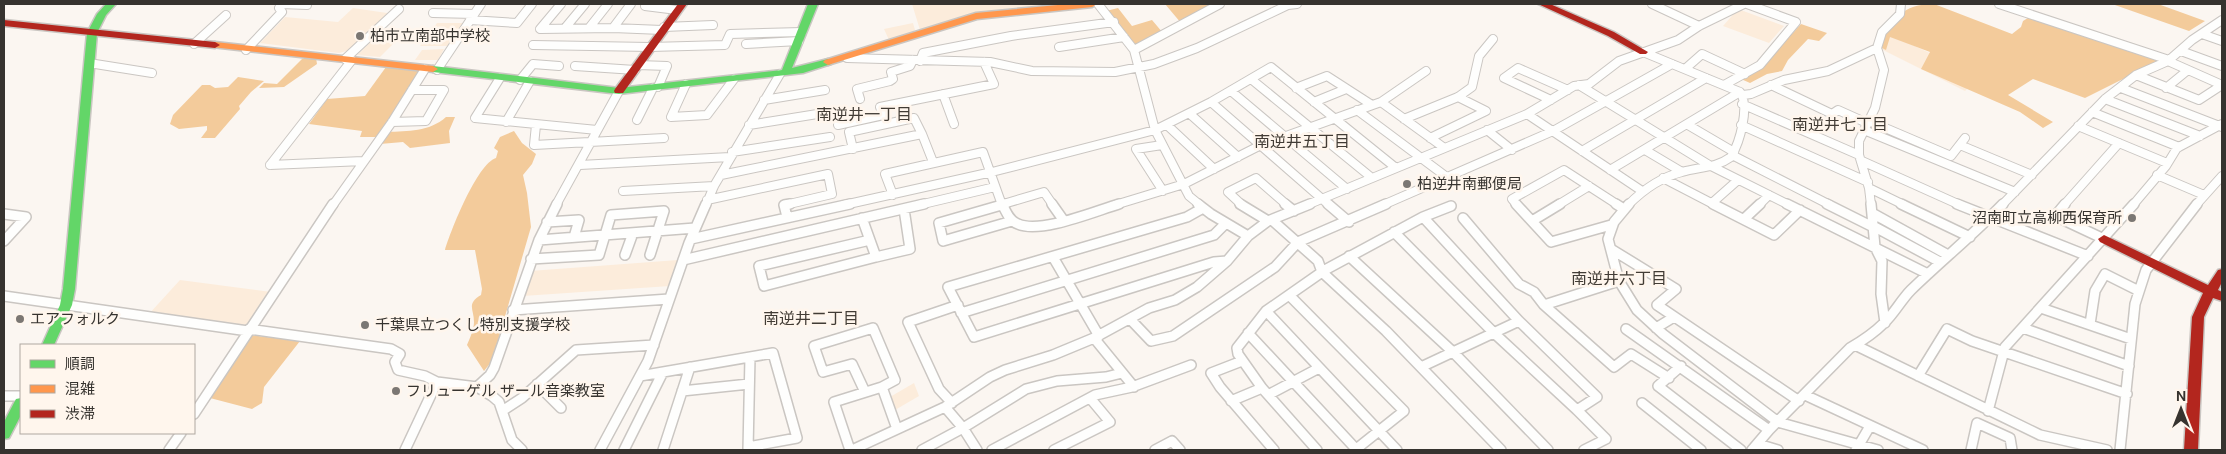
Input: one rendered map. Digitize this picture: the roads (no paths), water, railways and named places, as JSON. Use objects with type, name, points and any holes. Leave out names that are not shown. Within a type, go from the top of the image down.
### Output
[{"type":"street","points":[[48,344],[66,305],[71,274],[92,33],[102,14],[111,4]]},
{"type":"street","points":[[246,50],[282,12],[279,8],[282,4],[307,5]]},
{"type":"street","points":[[437,70],[481,4]]},
{"type":"street","points":[[433,14],[517,22],[532,4]]},
{"type":"street","points":[[561,4],[540,29],[663,29],[713,26]]},
{"type":"street","points":[[564,28],[585,4]]},
{"type":"street","points":[[589,28],[608,4]]},
{"type":"street","points":[[613,28],[632,4]]},
{"type":"street","points":[[600,450],[640,376],[654,345],[694,228],[707,200],[731,155],[782,73],[801,36],[813,4]]},
{"type":"street","points":[[4,23],[619,91],[734,79],[820,67],[976,16],[1092,4]]},
{"type":"street","points":[[1098,4],[1114,22],[1134,50],[1155,130],[1189,196],[1203,208],[1248,236]]},
{"type":"street","points":[[1134,50],[1220,4]]},
{"type":"street","points":[[847,58],[998,63],[1032,72],[1115,72],[1138,68],[1197,48],[1288,5],[1297,4]]},
{"type":"street","points":[[1544,4],[1611,34],[1643,52],[1724,85],[1742,97],[1860,158],[1989,218],[2088,256]]},
{"type":"street","points":[[1652,4],[1700,26]]},
{"type":"street","points":[[865,392],[852,364],[823,372],[814,346],[873,328],[895,380],[882,387],[834,402],[851,450],[948,405],[1004,370],[1053,355],[1097,337],[1149,308],[1175,300],[1197,287],[1227,261],[1248,236],[1270,220],[1527,114],[1568,90],[1579,85],[1589,84],[1619,61],[1678,40],[1700,26],[1744,4]]},
{"type":"street","points":[[1724,85],[1760,65],[1796,22],[1748,4]]},
{"type":"street","points":[[1885,323],[1881,294],[1882,260],[1875,247],[1869,185],[1860,158],[1859,141],[1875,108],[1884,70],[1877,48],[1882,32],[1900,14],[1901,4]]},
{"type":"street","points":[[1999,4],[2169,61],[2222,85],[2199,100],[2136,75]]},
{"type":"street","points":[[645,6],[680,7]]},
{"type":"street","points":[[477,387],[490,376],[494,368],[531,259],[547,222],[619,91],[680,7]]},
{"type":"street","points":[[363,161],[270,165],[348,60],[399,9]]},
{"type":"street","points":[[194,44],[226,15]]},
{"type":"street","points":[[860,100],[857,89],[890,81],[893,79],[891,72],[910,66],[923,53],[1011,36],[1114,22]]},
{"type":"street","points":[[1755,447],[1769,430],[1850,348],[1864,340],[1885,323],[1907,294],[1940,262],[1970,237],[2105,99],[2136,75],[2169,61],[2192,40],[2221,22]]},
{"type":"street","points":[[533,45],[650,47],[725,45],[730,34],[801,36]]},
{"type":"street","points":[[2202,34],[2222,41]]},
{"type":"street","points":[[746,44],[801,36]]},
{"type":"street","points":[[1059,47],[1124,37]]},
{"type":"street","points":[[1404,119],[1458,97],[1472,87],[1479,51],[1493,39]]},
{"type":"street","points":[[1610,170],[1688,125],[1742,97],[1803,74],[1828,71],[1877,48]]},
{"type":"street","points":[[2181,51],[2222,66]]},
{"type":"street","points":[[1685,69],[1702,54],[1746,74]]},
{"type":"street","points":[[838,125],[883,115],[880,107],[994,84],[984,62]]},
{"type":"street","points":[[89,63],[152,73]]},
{"type":"street","points":[[506,122],[533,64],[559,66]]},
{"type":"street","points":[[1130,319],[1151,341],[1173,336],[1275,268],[1298,242],[1349,222],[1554,131],[1672,64]]},
{"type":"street","points":[[575,66],[636,68],[667,66],[637,120]]},
{"type":"street","points":[[691,239],[992,172],[1155,130],[1190,114],[1271,67],[1396,168]]},
{"type":"street","points":[[1551,100],[1504,78],[1518,68],[1568,90]]},
{"type":"street","points":[[195,412],[363,161],[392,122],[425,69]]},
{"type":"street","points":[[2166,88],[2188,70]]},
{"type":"street","points":[[893,195],[885,174],[983,152],[992,172],[1002,205],[1007,216],[1012,221],[1017,224],[1035,227],[1064,221],[1184,184],[1261,145],[1381,102],[1426,71]]},
{"type":"street","points":[[1296,88],[1327,76],[1372,105]]},
{"type":"street","points":[[500,78],[475,118],[597,130]]},
{"type":"street","points":[[1582,151],[1706,78]]},
{"type":"street","points":[[686,84],[671,117],[707,115],[734,79]]},
{"type":"street","points":[[1251,79],[1372,178]]},
{"type":"street","points":[[1579,85],[1605,103],[1710,165],[1928,274]]},
{"type":"street","points":[[1770,85],[1832,114],[1838,110],[2015,192]]},
{"type":"street","points":[[2121,88],[2221,125]]},
{"type":"street","points":[[1314,102],[1346,89]]},
{"type":"street","points":[[392,122],[426,121],[444,90],[412,90]]},
{"type":"street","points":[[764,100],[825,90]]},
{"type":"street","points":[[1231,91],[1347,189]]},
{"type":"street","points":[[943,94],[954,124]]},
{"type":"street","points":[[1430,138],[1486,111],[1458,97]]},
{"type":"street","points":[[1742,97],[1743,119],[1733,153],[1723,162],[1663,178],[1642,191],[1611,225],[1608,239],[1619,281],[1637,310],[1659,331],[1778,422],[1858,447],[1878,450]]},
{"type":"street","points":[[2105,99],[2200,136]]},
{"type":"street","points":[[1212,102],[1324,198],[1349,222]]},
{"type":"street","points":[[1381,102],[1443,148]]},
{"type":"street","points":[[1357,110],[1448,178]]},
{"type":"street","points":[[749,125],[836,111]]},
{"type":"street","points":[[2092,112],[2179,147]]},
{"type":"street","points":[[1190,114],[1238,157]]},
{"type":"street","points":[[1527,114],[1642,191]]},
{"type":"street","points":[[853,150],[849,132],[914,118],[933,162]]},
{"type":"street","points":[[536,125],[534,145],[664,138]]},
{"type":"street","points":[[1168,125],[1214,169]]},
{"type":"street","points":[[1688,125],[1733,153],[1940,262]]},
{"type":"street","points":[[1741,125],[1869,185],[1970,237]]},
{"type":"street","points":[[1867,125],[1951,156],[1962,142],[2032,175]]},
{"type":"street","points":[[1988,411],[2002,351],[2104,240],[2179,147],[2221,125]]},
{"type":"street","points":[[2078,126],[2167,163]]},
{"type":"street","points":[[1487,130],[1512,150]]},
{"type":"street","points":[[720,175],[853,150],[922,134]]},
{"type":"street","points":[[580,165],[731,155],[830,137]]},
{"type":"street","points":[[2119,143],[2088,176],[2055,216],[2222,297]]},
{"type":"street","points":[[1162,145],[1136,149],[1163,191]]},
{"type":"street","points":[[1645,150],[1682,172]]},
{"type":"street","points":[[1611,225],[1551,242],[1512,199],[1564,170],[1624,209]]},
{"type":"street","points":[[707,200],[828,174],[832,194],[784,205],[787,217]]},
{"type":"street","points":[[2157,174],[2204,195]]},
{"type":"street","points":[[2120,450],[2127,394],[2134,304],[2146,270],[2153,264],[2204,195],[2222,176]]},
{"type":"street","points":[[1294,210],[1256,178],[1228,192],[1238,202],[1270,220],[1318,260],[1322,271],[1386,331],[1501,450]]},
{"type":"street","points":[[1663,178],[1774,235],[1800,210]]},
{"type":"street","points":[[1712,203],[1738,180]]},
{"type":"street","points":[[623,191],[714,186]]},
{"type":"street","points":[[1532,221],[1589,186]]},
{"type":"street","points":[[684,260],[995,187]]},
{"type":"street","points":[[1012,221],[943,241],[939,222],[1044,192],[1064,221]]},
{"type":"street","points":[[1744,220],[1768,195]]},
{"type":"street","points":[[1317,450],[1265,391],[1242,361],[1237,348],[1266,311],[1322,271],[1423,217],[1451,206]]},
{"type":"street","points":[[1203,208],[1187,217],[948,287],[974,337],[1214,262],[1227,261]]},
{"type":"street","points":[[870,240],[759,266],[764,286],[910,249],[904,209]]},
{"type":"street","points":[[531,259],[599,255],[611,215],[664,211],[650,255]]},
{"type":"street","points":[[1872,213],[1948,255]]},
{"type":"street","points":[[4,214],[26,217],[4,241]]},
{"type":"street","points":[[1423,217],[1519,321],[1597,397],[1577,410]]},
{"type":"street","points":[[862,218],[876,257]]},
{"type":"street","points":[[1463,218],[1519,284],[1534,292],[1544,305],[1614,368],[1631,354],[1669,378]]},
{"type":"street","points":[[547,222],[579,220],[574,237]]},
{"type":"street","points":[[977,450],[939,389],[908,322],[1066,280],[1214,235],[1226,223]]},
{"type":"street","points":[[539,240],[694,228]]},
{"type":"street","points":[[625,255],[633,232]]},
{"type":"street","points":[[1394,232],[1494,333],[1606,439],[1584,450]]},
{"type":"street","points":[[1612,249],[1676,289],[1657,305],[1674,317],[1802,398],[1870,426],[1920,450]]},
{"type":"street","points":[[1348,256],[1453,352],[1548,450]]},
{"type":"street","points":[[1053,257],[1097,337],[1134,388]]},
{"type":"street","points":[[2190,450],[2198,317],[2210,291],[2222,273]]},
{"type":"street","points":[[2090,324],[2098,280],[2105,274],[2139,291]]},
{"type":"street","points":[[1544,305],[1619,281]]},
{"type":"street","points":[[1248,333],[1355,450],[1404,411],[1289,295]]},
{"type":"street","points":[[4,296],[391,349],[400,354],[395,362],[398,370],[425,376],[437,382],[477,387],[499,402],[512,440],[522,450]]},
{"type":"street","points":[[514,310],[669,298]]},
{"type":"street","points":[[2041,308],[2131,339]]},
{"type":"street","points":[[1266,311],[1379,431],[1392,449]]},
{"type":"street","points":[[1651,346],[1659,331],[1674,317]]},
{"type":"street","points":[[1421,367],[1519,321]]},
{"type":"street","points":[[2023,328],[2129,366]]},
{"type":"street","points":[[1626,329],[1681,366],[1769,430]]},
{"type":"street","points":[[1918,376],[1947,329],[2002,351],[2127,394]]},
{"type":"street","points":[[502,411],[522,398],[576,350],[654,345]]},
{"type":"street","points":[[1855,345],[2040,435],[2107,450]]},
{"type":"street","points":[[640,376],[773,353],[797,438],[748,449],[750,357]]},
{"type":"street","points":[[1242,361],[1211,373],[1231,401],[1274,450]]},
{"type":"street","points":[[992,450],[1090,398],[1134,388],[1191,366]]},
{"type":"street","points":[[1681,366],[1658,386],[1740,450]]},
{"type":"street","points":[[663,450],[690,367]]},
{"type":"street","points":[[1231,401],[1293,381],[1319,368]]},
{"type":"street","points":[[624,450],[663,372]]},
{"type":"street","points":[[922,450],[963,428],[1026,389],[1057,381],[1106,377],[1122,373]]},
{"type":"street","points":[[405,450],[437,382]]},
{"type":"street","points":[[537,384],[561,408]]},
{"type":"street","points":[[682,391],[749,384]]},
{"type":"street","points":[[882,387],[898,429]]},
{"type":"street","points":[[4,396],[20,396]]},
{"type":"street","points":[[1054,450],[1110,422],[1090,398]]},
{"type":"street","points":[[1642,403],[1701,450]]},
{"type":"street","points":[[4,434],[20,405]]},
{"type":"street","points":[[1971,450],[1977,423],[2010,438],[2012,450]]},
{"type":"street","points":[[1858,447],[1870,426]]},
{"type":"street","points":[[169,450],[180,434]]},
{"type":"street","points":[[1154,450],[1172,441],[1180,450]]},
{"type":"street","points":[[1755,447],[1778,450]]},
{"type":"place","name":"柏市立南部中学校","points":[[360,36]]},
{"type":"place","name":"柏逆井南郵便局","points":[[1407,184]]},
{"type":"place","name":"沼南町立高柳西保育所","points":[[2132,218]]},
{"type":"place","name":"エアフォルク","points":[[20,319]]},
{"type":"place","name":"千葉県立つくし特別支援学校","points":[[365,325]]},
{"type":"place","name":"フリューゲル ザール音楽教室","points":[[396,391]]},
{"type":"district","name":"南逆井一丁目","points":[[864,114]]},
{"type":"district","name":"南逆井七丁目","points":[[1840,124]]},
{"type":"district","name":"南逆井五丁目","points":[[1302,141]]},
{"type":"district","name":"南逆井六丁目","points":[[1619,278]]},
{"type":"district","name":"南逆井二丁目","points":[[811,318]]}]
